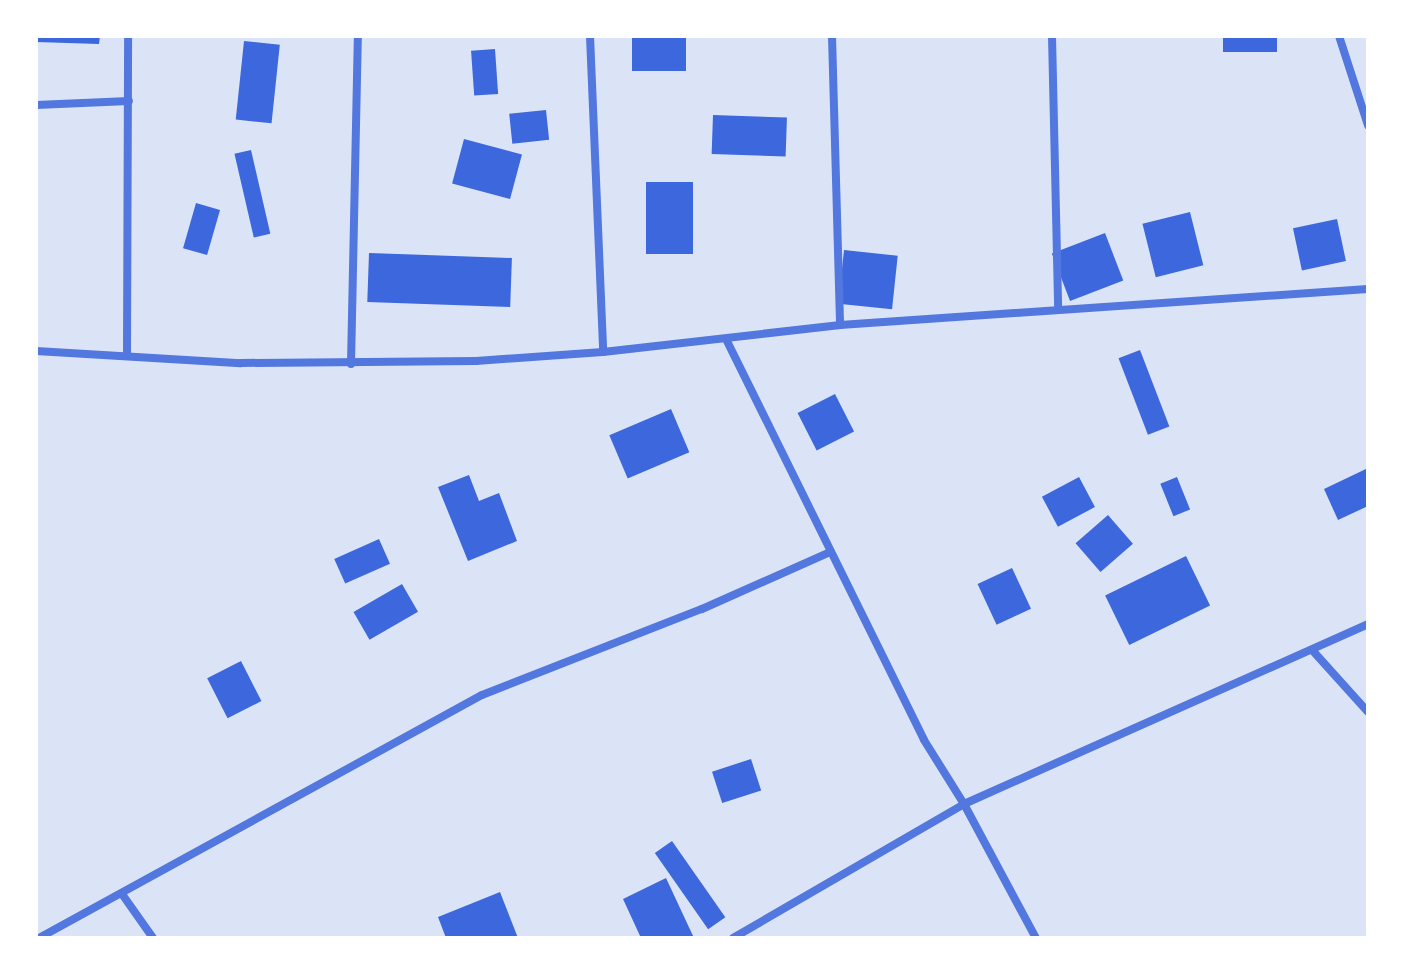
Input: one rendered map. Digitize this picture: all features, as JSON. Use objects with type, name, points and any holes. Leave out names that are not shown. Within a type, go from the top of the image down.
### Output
[{"type":"street","points":[[127,354],[128,36]]},
{"type":"street","points":[[351,364],[358,36]]},
{"type":"street","points":[[590,36],[603,352]]},
{"type":"street","points":[[832,36],[840,325]]},
{"type":"street","points":[[1052,36],[1058,308]]},
{"type":"street","points":[[1339,36],[1368,125]]},
{"type":"street","points":[[36,105],[129,101]]},
{"type":"street","points":[[36,351],[241,363],[476,361],[603,352],[840,325],[1368,289]]},
{"type":"street","points":[[726,339],[924,740],[964,804],[1036,938]]},
{"type":"street","points":[[39,938],[482,695],[702,609],[830,552]]},
{"type":"street","points":[[733,938],[964,804],[1368,624]]},
{"type":"street","points":[[1313,651],[1368,712]]},
{"type":"street","points":[[122,894],[153,938]]},
{"type":"shaded area","points":[[36,36],[1368,36],[1368,938],[36,938]]},
{"type":"building","points":[[36,36],[100,36],[99,44],[36,42]]},
{"type":"building","points":[[632,36],[686,36],[686,71],[632,71]]},
{"type":"building","points":[[1223,36],[1277,36],[1277,52],[1223,52]]},
{"type":"building","points":[[244,41],[280,45],[272,123],[236,120]]},
{"type":"building","points":[[495,49],[498,94],[474,96],[471,51]]},
{"type":"building","points":[[546,110],[549,140],[512,144],[509,114]]},
{"type":"building","points":[[713,115],[787,118],[786,157],[712,154]]},
{"type":"building","points":[[464,139],[522,155],[510,199],[452,183]]},
{"type":"building","points":[[251,150],[270,234],[254,238],[234,154]]},
{"type":"building","points":[[646,182],[693,182],[693,254],[646,254]]},
{"type":"building","points":[[196,203],[220,210],[207,255],[183,248]]},
{"type":"building","points":[[1190,212],[1203,265],[1156,277],[1142,224]]},
{"type":"building","points":[[1337,219],[1346,261],[1302,270],[1293,228]]},
{"type":"building","points":[[1105,233],[1123,281],[1070,301],[1052,253]]},
{"type":"building","points":[[844,250],[898,256],[892,309],[838,304]]},
{"type":"building","points":[[369,253],[512,258],[510,307],[367,302]]},
{"type":"building","points":[[1140,350],[1169,427],[1148,435],[1119,358]]},
{"type":"building","points":[[835,394],[854,431],[817,450],[798,413]]},
{"type":"building","points":[[671,409],[689,452],[628,478],[609,435]]},
{"type":"building","points":[[1368,468],[1368,506],[1338,520],[1324,489]]},
{"type":"building","points":[[469,475],[479,501],[499,493],[517,541],[468,561],[438,487]]},
{"type":"building","points":[[1079,477],[1095,507],[1058,527],[1042,497]]},
{"type":"building","points":[[1177,477],[1190,509],[1173,516],[1160,484]]},
{"type":"building","points":[[1108,515],[1133,544],[1100,572],[1076,543]]},
{"type":"building","points":[[379,539],[390,564],[345,584],[334,559]]},
{"type":"building","points":[[1186,556],[1210,605],[1129,645],[1105,595]]},
{"type":"building","points":[[1012,568],[1031,609],[997,625],[978,584]]},
{"type":"building","points":[[402,584],[418,612],[370,640],[354,612]]},
{"type":"building","points":[[241,661],[261,701],[228,718],[207,678]]},
{"type":"building","points":[[751,759],[761,790],[722,803],[712,772]]},
{"type":"building","points":[[672,841],[725,917],[708,929],[655,853]]},
{"type":"building","points":[[666,878],[694,938],[641,938],[623,899]]},
{"type":"building","points":[[500,892],[518,938],[446,938],[438,917]]}]
